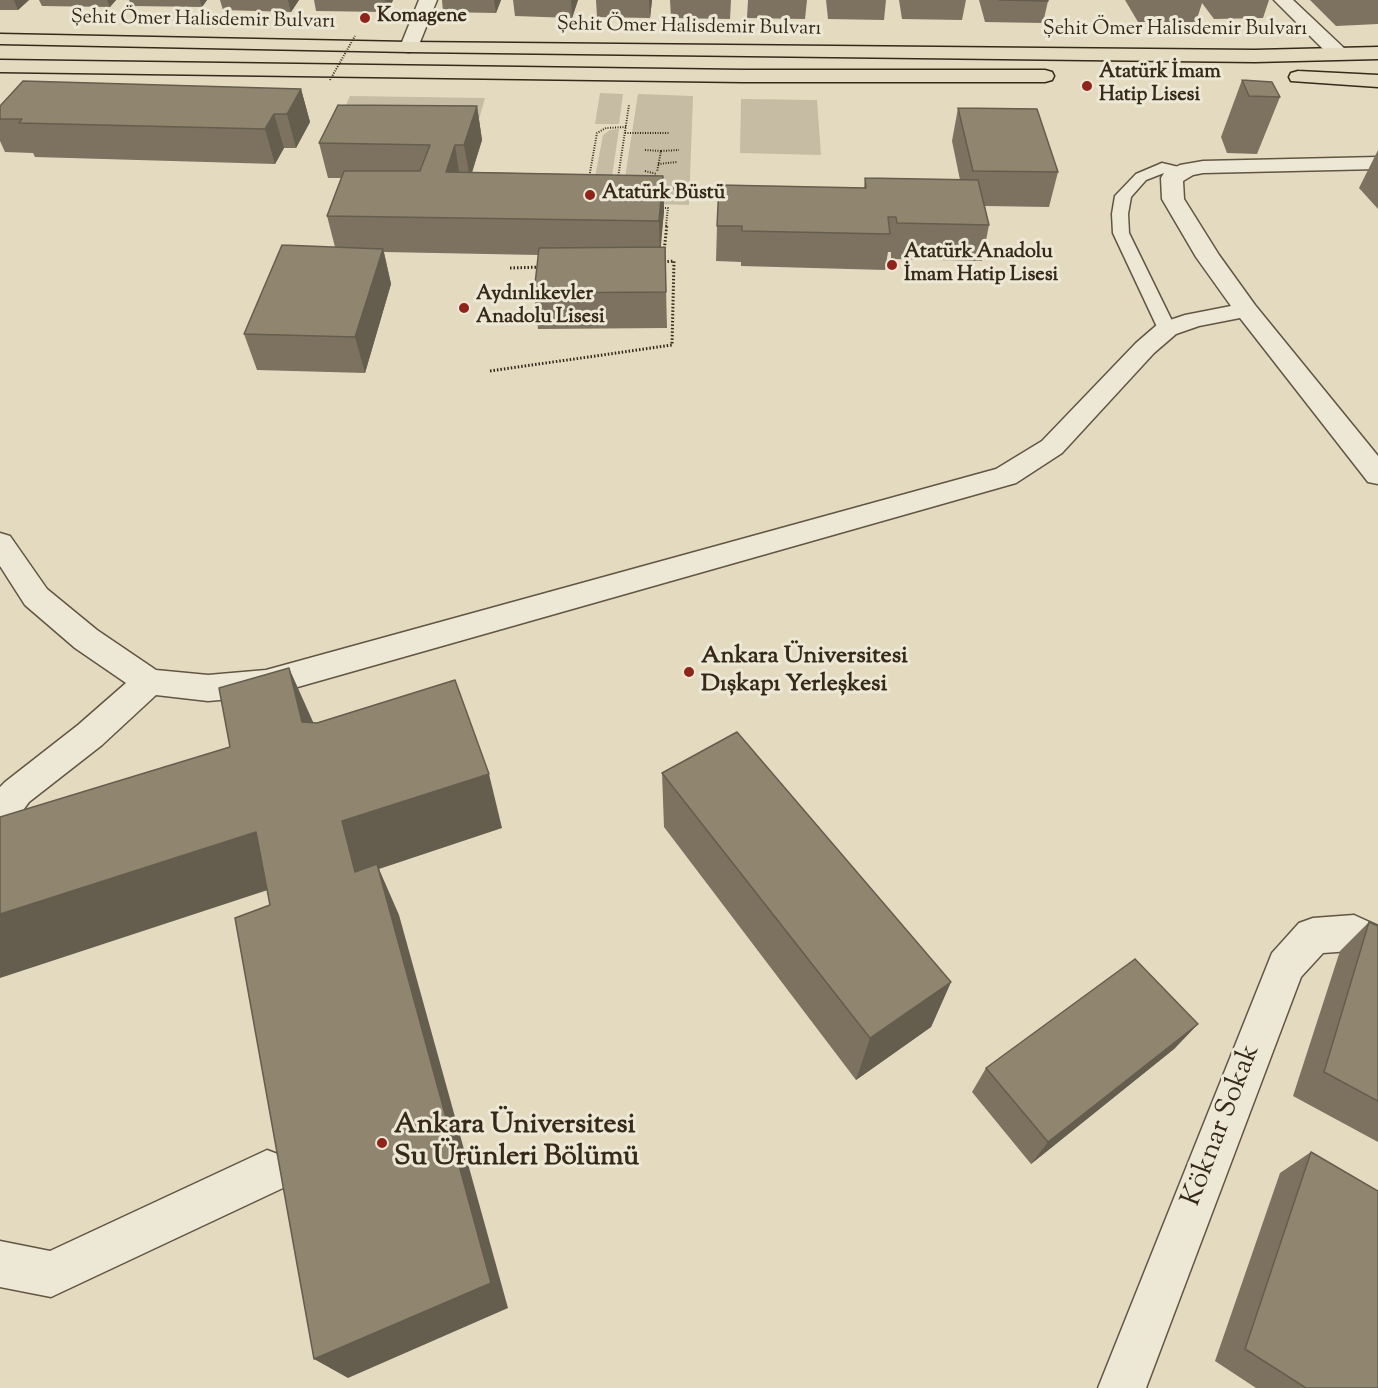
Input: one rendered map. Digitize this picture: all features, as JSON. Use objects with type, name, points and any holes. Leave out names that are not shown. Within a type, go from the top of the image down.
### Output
[{"type":"highway","name":"Şehit Ömer Halisdemir Bulvarı","points":[[0,39],[409,47],[1255,56],[1378,53]]},
{"type":"highway","name":"Şehit Ömer Halisdemir Bulvarı","points":[[0,66],[633,75],[1062,76]]},
{"type":"highway","name":"Şehit Ömer Halisdemir Bulvarı","points":[[1274,76],[1378,75]]},
{"type":"highway","points":[[1298,76],[1378,81]]},
{"type":"street","points":[[409,47],[428,0]]},
{"type":"street","points":[[1283,0],[1338,53]]},
{"type":"street","points":[[1378,163],[1203,167],[1182,172],[1172,178],[1173,199],[1208,257],[1246,310],[1378,475]]},
{"type":"street","points":[[0,543],[36,597],[86,639],[149,682],[208,688],[266,683],[1006,476],[1052,447],[1145,348],[1167,329],[1194,320],[1246,310]]},
{"type":"street","points":[[0,813],[17,792],[90,735],[149,682]]},
{"type":"street","name":"Köknar Sokak","points":[[1122,1388],[1286,966],[1313,936],[1354,933],[1378,946]]},
{"type":"street","points":[[0,1264],[51,1274],[267,1172]]},
{"type":"lane","points":[[1167,329],[1121,233],[1120,214],[1123,196],[1149,171],[1162,168],[1182,172]]},
{"type":"path","points":[[330,80],[355,36]]},
{"type":"path","points":[[617,185],[633,75]]},
{"type":"path","points":[[590,178],[597,133],[606,128],[626,127]]},
{"type":"path","points":[[625,133],[669,133]]},
{"type":"path","points":[[645,150],[679,150]]},
{"type":"path","points":[[656,183],[661,151]]},
{"type":"path","points":[[658,164],[677,162]]},
{"type":"path","points":[[645,171],[657,172]]},
{"type":"path","points":[[637,185],[643,187],[656,183],[666,188],[681,189]]},
{"type":"path","points":[[643,187],[645,193],[651,195],[662,194],[666,188]]},
{"type":"path","points":[[649,204],[651,195]]},
{"type":"path","points":[[490,370],[672,345],[674,261],[662,262],[668,208],[658,207]]},
{"type":"path","points":[[510,268],[550,266]]},
{"type":"shaded area","points":[[600,93],[623,94],[619,124],[595,124]]},
{"type":"shaded area","points":[[638,94],[693,96],[689,205],[621,203]]},
{"type":"shaded area","points":[[350,96],[485,98],[474,137],[333,135]]},
{"type":"shaded area","points":[[741,99],[817,100],[821,155],[740,153]]},
{"type":"shaded area","points":[[619,129],[607,210],[589,209],[603,135],[610,130]]},
{"type":"building","points":[[999,0],[1048,0],[1048,1]]},
{"type":"building","points":[[1242,80],[1272,82],[1280,97],[1249,96]]},
{"type":"building","points":[[23,81],[301,89],[287,114],[274,114],[265,129],[19,123],[22,119],[0,119],[0,106]]},
{"type":"building","points":[[338,105],[477,106],[464,145],[455,145],[446,172],[663,176],[659,221],[327,216],[344,171],[420,171],[430,145],[319,143]]},
{"type":"building","points":[[958,108],[1037,109],[1058,172],[973,171]]},
{"type":"building","points":[[865,178],[978,180],[989,225],[897,223],[896,217],[888,217],[890,234],[742,231],[742,226],[717,226],[719,185],[866,188]]},
{"type":"building","points":[[282,245],[383,249],[355,337],[244,334]]},
{"type":"building","points":[[665,247],[666,292],[534,293],[539,248]]},
{"type":"building","name":"Ankara Üniversitesi Su Ürünleri Bölümü","points":[[289,668],[302,722],[317,723],[455,680],[489,774],[342,821],[355,872],[377,864],[491,1283],[314,1359],[235,918],[270,905],[256,832],[0,914],[0,817],[230,747],[219,688]]},
{"type":"building","points":[[737,732],[951,982],[870,1038],[662,773]]},
{"type":"building","points":[[1369,922],[1378,926],[1378,1101],[1324,1072]]},
{"type":"building","points":[[1135,959],[1198,1024],[1048,1142],[986,1068]]},
{"type":"building","points":[[1311,1152],[1378,1191],[1378,1388],[1306,1388],[1245,1349]]},
{"type":"place","name":"Komagene","points":[[365,18]]},
{"type":"place","name":"Atatürk İmam Hatip Lisesi","points":[[1087,86]]},
{"type":"place","name":"Atatürk Büstü","points":[[590,195]]},
{"type":"place","name":"Atatürk Anadolu İmam Hatip Lisesi","points":[[892,265]]},
{"type":"place","name":"Aydınlıkevler Anadolu Lisesi","points":[[464,308]]},
{"type":"place","name":"Ankara Üniversitesi Dışkapı Yerleşkesi","points":[[689,672]]},
{"type":"place","name":"Ankara Üniversitesi Su Ürünleri Bölümü","points":[[382,1143]]}]
